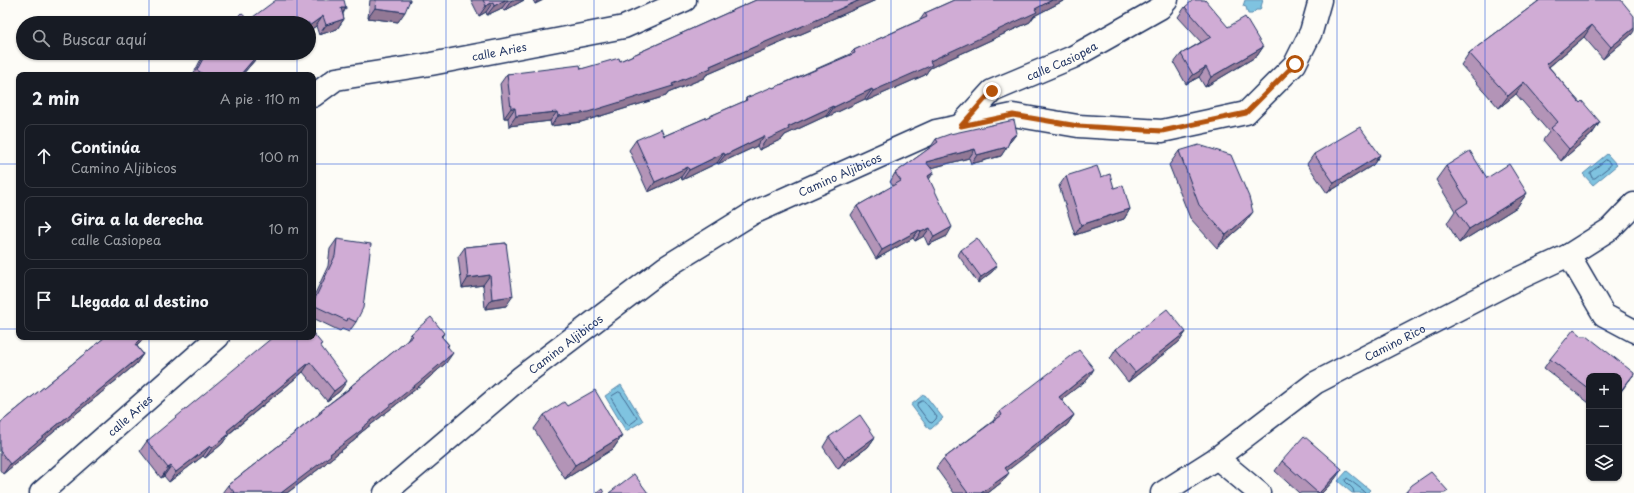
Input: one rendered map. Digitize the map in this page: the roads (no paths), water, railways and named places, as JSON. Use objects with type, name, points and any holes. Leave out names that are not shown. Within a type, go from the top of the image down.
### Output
[{"type":"street","name":"calle Aries","points":[[316,94],[336,79],[431,64],[624,27],[685,0]]},
{"type":"street","name":"calle Casiopea","points":[[961,126],[992,91],[1073,57],[1160,8],[1167,0]]},
{"type":"street","name":"Camino Aljibicos","points":[[385,493],[520,378],[666,267],[753,213],[936,131],[1013,115],[1078,126],[1162,131],[1246,113],[1295,64],[1311,32],[1320,0]]},
{"type":"street","name":"Camino Rico","points":[[1162,493],[1217,458],[1315,383],[1511,282],[1569,255],[1610,228],[1634,204]]},
{"type":"street","points":[[1569,255],[1604,315],[1634,331]]},
{"type":"street","name":"calle Aries","points":[[41,493],[215,340]]},
{"type":"street","points":[[1217,458],[1259,493]]},
{"type":"water","points":[[1245,0],[1263,0],[1260,10],[1256,10],[1252,14],[1248,14],[1246,7],[1243,6]]},
{"type":"water","points":[[1607,154],[1617,165],[1593,185],[1583,174]]},
{"type":"water","points":[[621,385],[643,421],[626,431],[605,396]]},
{"type":"water","points":[[925,395],[943,418],[931,429],[929,429],[911,405]]},
{"type":"water","points":[[1347,471],[1370,490],[1367,493],[1352,493],[1338,481]]}]
